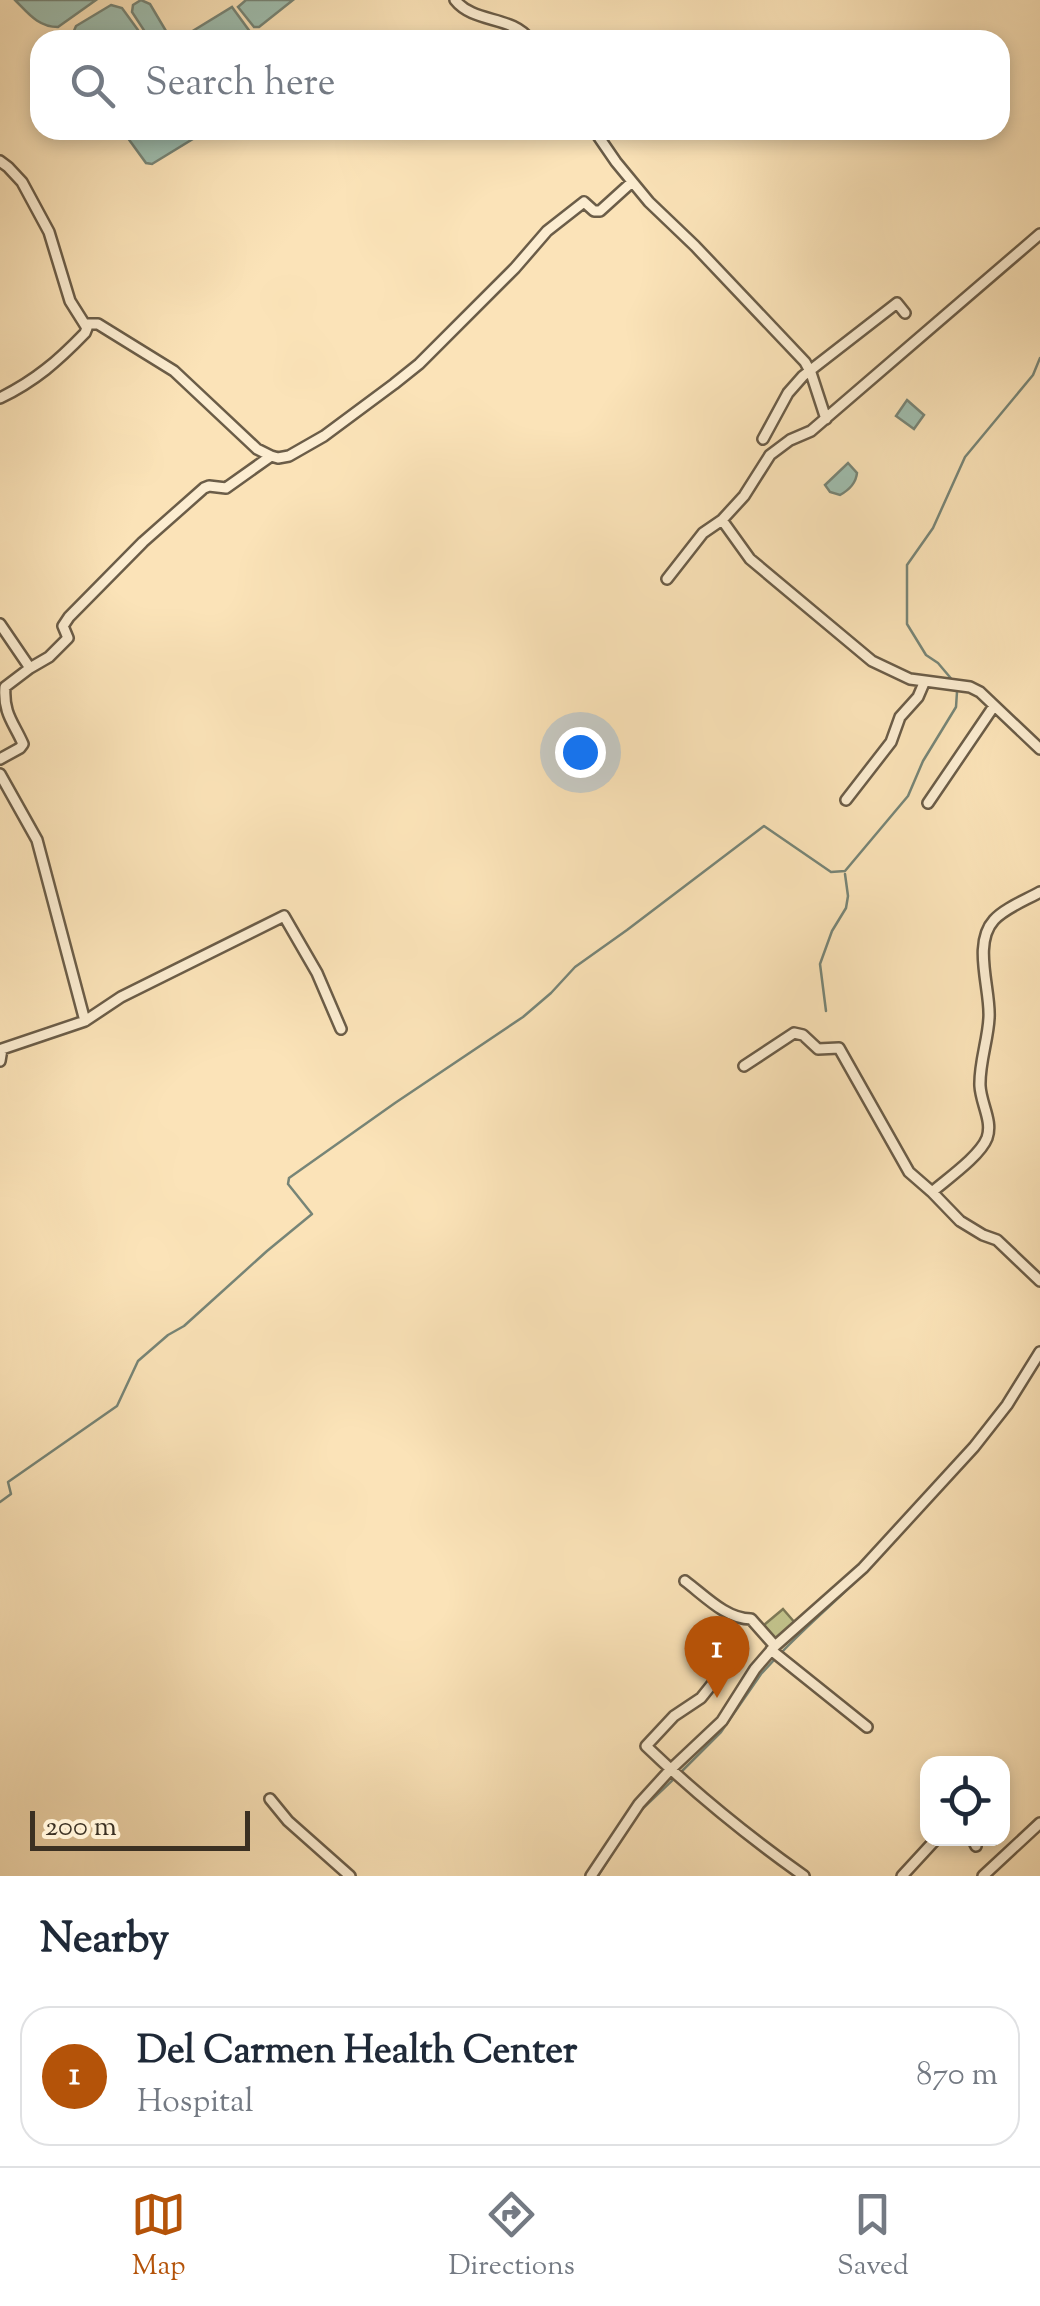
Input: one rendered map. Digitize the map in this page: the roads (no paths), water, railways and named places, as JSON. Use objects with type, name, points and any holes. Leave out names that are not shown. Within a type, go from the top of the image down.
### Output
[{"type":"street","points":[[456,0],[472,14],[521,30]]},
{"type":"street","points":[[601,140],[632,182],[810,371],[826,419]]},
{"type":"street","points":[[0,162],[22,182],[49,232],[70,301],[81,316],[85,333],[50,368],[0,398]]},
{"type":"street","points":[[81,316],[164,364],[258,449],[278,458],[288,456],[324,436],[419,364],[547,231],[584,202],[600,211],[632,182]]},
{"type":"street","points":[[667,579],[703,533],[722,520],[744,496],[770,455],[790,440],[812,431],[1040,234]]},
{"type":"street","points":[[763,440],[788,394],[810,371],[897,303],[905,313]]},
{"type":"street","points":[[0,759],[23,744],[10,722],[5,687],[49,658],[68,638],[62,626],[69,617],[143,542],[204,488],[226,488],[271,456]]},
{"type":"street","points":[[722,520],[750,559],[858,650],[883,668],[924,683],[970,687],[980,692],[1040,749]]},
{"type":"street","points":[[0,624],[30,668]]},
{"type":"street","points":[[846,800],[891,742],[900,717],[918,697],[924,683]]},
{"type":"street","points":[[928,804],[994,706]]},
{"type":"street","points":[[0,774],[37,840],[85,1021]]},
{"type":"street","points":[[932,1192],[984,1144],[989,1132],[980,1084],[989,1019],[984,950],[989,928],[995,918],[1040,892]]},
{"type":"street","points":[[0,1061],[2,1049],[85,1021],[122,998],[284,916],[316,972],[341,1029]]},
{"type":"street","points":[[744,1066],[794,1033],[803,1035],[818,1049],[839,1048],[910,1172],[960,1222],[997,1240],[1040,1281]]},
{"type":"street","points":[[590,1876],[639,1804],[722,1721],[754,1669],[864,1568],[955,1468],[1007,1405],[1040,1352]]},
{"type":"street","points":[[685,1581],[726,1612],[752,1619],[773,1648],[867,1727]]},
{"type":"street","points":[[714,1684],[674,1716],[646,1746],[670,1770],[804,1876]]},
{"type":"street","points":[[270,1799],[288,1821],[350,1876]]},
{"type":"street","points":[[983,1876],[1040,1823]]},
{"type":"street","points":[[902,1876],[930,1846]]},
{"type":"waterway","points":[[954,682],[926,655],[907,624],[907,565],[933,528],[965,457],[1033,375],[1040,358]]},
{"type":"waterway","points":[[0,1502],[11,1494],[8,1482],[117,1406],[138,1361],[312,1214],[288,1184],[289,1178],[523,1017],[575,967],[764,826],[831,872],[845,871],[908,796],[923,761],[956,707],[957,692]]},
{"type":"waterway","points":[[826,1011],[820,964],[832,931],[846,908],[845,874]]},
{"type":"waterway","points":[[897,1537],[956,1473]]},
{"type":"waterway","points":[[781,1653],[889,1547]]},
{"type":"waterway","points":[[681,1772],[721,1732],[775,1659]]},
{"type":"waterway","points":[[639,1812],[677,1776]]},
{"type":"waterway","points":[[598,1876],[632,1822]]},
{"type":"place","name":"Del Carmen Health Center","points":[[717,1698]]}]
